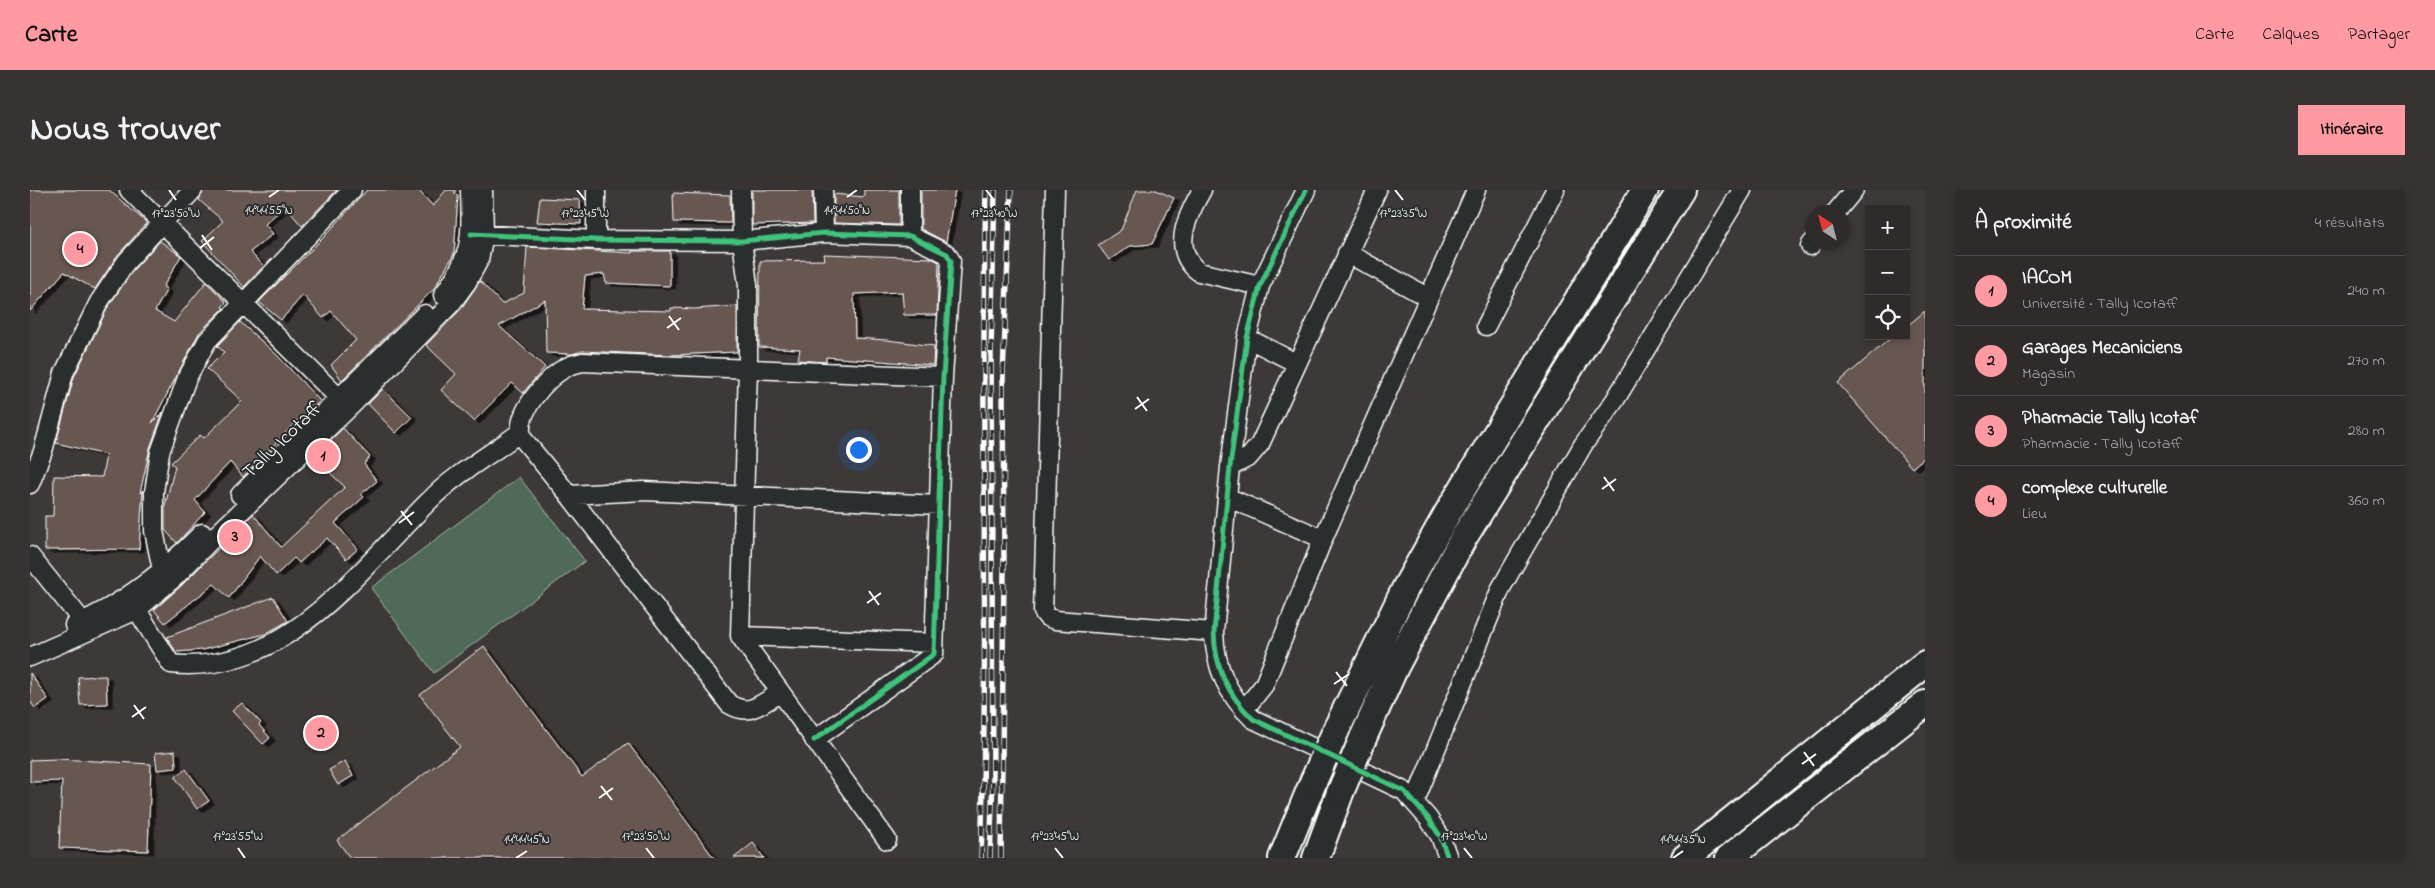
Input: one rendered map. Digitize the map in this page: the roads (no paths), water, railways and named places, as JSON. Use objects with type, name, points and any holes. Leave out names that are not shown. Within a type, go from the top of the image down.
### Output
[{"type":"highway","points":[[1282,858],[1337,728],[1406,587],[1448,514],[1645,190]]},
{"type":"highway","points":[[1316,858],[1340,793],[1395,667],[1464,537],[1681,190]]},
{"type":"highway","points":[[1685,858],[1925,664]]},
{"type":"highway","points":[[1729,858],[1925,704]]},
{"type":"street","points":[[129,190],[338,398]]},
{"type":"street","points":[[30,484],[43,451],[64,373],[79,338],[99,302],[126,262],[161,222],[193,190]]},
{"type":"street","points":[[162,570],[154,531],[154,492],[160,452],[187,378],[208,341],[243,302],[352,190]]},
{"type":"street","name":"Tally Icotaff","points":[[30,657],[137,610],[174,578],[352,405],[451,304],[467,282],[478,260],[477,234],[470,190]]},
{"type":"street","name":"Tally Icotaff","points":[[30,646],[83,622],[128,598],[162,570],[439,300],[455,278],[477,234],[482,190]]},
{"type":"street","points":[[596,190],[596,240]]},
{"type":"street","points":[[741,190],[742,241],[748,285],[748,368],[740,636],[887,840]]},
{"type":"street","points":[[823,190],[824,233]]},
{"type":"street","points":[[910,190],[910,236]]},
{"type":"street","points":[[1055,190],[1043,612],[1047,617],[1055,620],[1214,632]]},
{"type":"street","points":[[1202,190],[1184,229],[1182,244],[1191,266],[1199,272],[1260,286]]},
{"type":"street","points":[[1306,190],[1260,286],[1247,338],[1230,467],[1214,632],[1215,654],[1218,668],[1225,682],[1244,710],[1253,718],[1389,783],[1415,801],[1440,836],[1448,858]]},
{"type":"street","points":[[1230,467],[1249,457],[1260,444],[1377,190]]},
{"type":"street","points":[[1244,710],[1264,685],[1323,539],[1427,297],[1476,190]]},
{"type":"street","points":[[1486,326],[1555,190]]},
{"type":"street","points":[[1415,801],[1502,588],[1583,445],[1615,400],[1742,190]]},
{"type":"street","points":[[1842,205],[1854,190]]},
{"type":"street","points":[[477,234],[596,240],[742,241],[824,233],[910,236],[947,254],[951,261],[943,377],[934,654],[814,740]]},
{"type":"street","points":[[1347,253],[1427,297]]},
{"type":"street","points":[[1247,338],[1296,363]]},
{"type":"street","points":[[780,693],[748,711],[738,710],[729,704],[520,433],[520,424],[525,411],[538,392],[567,366],[595,362],[943,377]]},
{"type":"street","points":[[137,610],[170,664],[204,666],[243,656],[280,640],[303,625],[334,598],[455,477],[520,433]]},
{"type":"street","points":[[568,495],[644,491],[939,505]]},
{"type":"street","points":[[1227,497],[1323,539]]},
{"type":"street","points":[[30,556],[83,622]]},
{"type":"street","points":[[740,636],[934,642]]},
{"type":"railway","points":[[981,858],[984,691],[984,274],[986,190]]},
{"type":"railway","points":[[990,858],[993,778],[991,351],[995,190]]},
{"type":"railway","points":[[1001,858],[1004,569],[1003,375],[1011,190]]},
{"type":"place","name":"complexe culturelle","points":[[80,249]]},
{"type":"place","name":"IACOM","points":[[323,456]]},
{"type":"place","name":"Pharmacie Tally Icotaf","points":[[235,537]]},
{"type":"place","name":"Garages Mecaniciens","points":[[321,733]]}]
